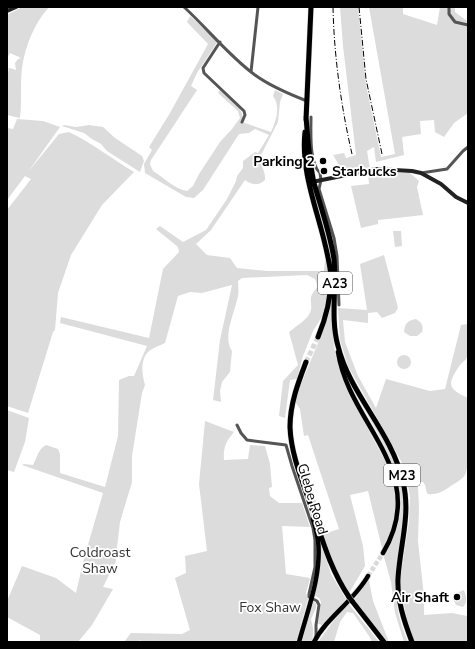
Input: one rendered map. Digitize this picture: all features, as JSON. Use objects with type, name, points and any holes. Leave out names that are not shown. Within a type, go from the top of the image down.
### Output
[{"type":"highway","name":"A23","points":[[311,7],[307,101],[311,155],[311,182],[318,191],[334,260],[335,320],[338,346]]},
{"type":"highway","name":"A23","points":[[308,117],[304,153],[305,168],[311,182],[331,275],[328,304],[318,337]]},
{"type":"highway","name":"M23","points":[[338,346],[354,383],[392,452],[403,482],[406,497],[406,512],[399,569],[399,593],[403,616],[412,642]]},
{"type":"highway","points":[[306,362],[293,402],[290,426],[291,440],[297,464],[332,567],[350,599],[384,642]]},
{"type":"main road","name":"A23","points":[[338,346],[339,359],[347,382],[387,456],[396,483],[398,497],[396,518],[390,540],[383,553]]},
{"type":"main road","points":[[299,642],[316,574],[318,539],[313,519],[313,512]]},
{"type":"main road","points":[[315,640],[361,587],[368,576]]},
{"type":"street","points":[[7,11],[16,7]]},
{"type":"street","points":[[184,7],[241,64],[251,72],[266,82],[307,101]]},
{"type":"street","points":[[449,7],[449,14],[455,22],[468,25]]},
{"type":"street","points":[[251,72],[257,8]]},
{"type":"street","points":[[220,42],[203,68],[204,73],[244,111],[245,116],[242,122]]},
{"type":"street","points":[[421,173],[446,169],[468,147]]},
{"type":"street","points":[[311,155],[316,170],[320,173],[321,180],[318,191],[334,238],[337,256],[339,305]]},
{"type":"street","points":[[311,182],[376,169],[407,170],[421,173],[441,184],[456,198],[468,203]]},
{"type":"street","points":[[238,425],[241,433],[247,440],[286,445],[287,442],[291,440]]},
{"type":"street","name":"Glebe Road","points":[[286,445],[314,534],[314,573],[308,594],[311,598],[318,602],[315,640]]},
{"type":"street","points":[[316,626],[320,628],[325,627]]},
{"type":"green space","points":[[22,7],[49,7],[35,28],[25,52],[21,74],[20,118],[7,115],[7,72],[10,68],[16,70],[15,63],[21,58],[10,53],[7,58],[7,15]]},
{"type":"green space","points":[[340,7],[358,7],[366,85],[381,157],[395,154],[369,7],[403,7],[403,14],[437,25],[440,7],[455,7],[455,12],[467,21],[468,20],[468,113],[454,123],[444,137],[435,132],[434,120],[420,121],[421,134],[402,137],[404,155],[376,162],[374,147],[367,151],[370,169],[341,174],[339,165],[333,155],[344,153],[346,158],[356,155],[343,46]]},
{"type":"green space","name":"Coldroast Shaw","points":[[190,16],[218,41],[197,73],[191,86],[197,90],[151,160],[150,164],[153,171],[174,186],[183,190],[187,191],[193,186],[220,142],[240,118],[238,111],[218,93],[220,90],[236,104],[242,112],[242,122],[271,132],[277,114],[277,105],[273,96],[275,90],[283,94],[280,102],[278,122],[260,157],[265,174],[265,180],[255,184],[245,180],[211,230],[196,244],[207,255],[230,258],[237,268],[267,271],[324,271],[325,260],[327,263],[328,279],[327,297],[322,317],[313,331],[303,356],[297,379],[290,380],[285,418],[279,416],[283,381],[298,365],[289,332],[310,313],[311,297],[317,287],[315,279],[307,275],[242,278],[238,281],[238,296],[230,324],[228,339],[232,351],[230,372],[222,382],[220,391],[221,402],[213,400],[220,340],[232,285],[202,293],[190,292],[178,296],[165,343],[148,352],[145,355],[143,363],[143,377],[145,385],[142,393],[132,456],[132,482],[120,522],[116,561],[103,587],[113,589],[92,625],[78,642],[40,642],[40,635],[7,617],[7,601],[22,566],[56,578],[76,593],[83,562],[103,493],[22,465],[33,465],[39,451],[46,445],[58,449],[60,454],[60,473],[105,487],[118,436],[119,380],[129,376],[134,376],[147,346],[60,323],[61,317],[149,338],[163,269],[179,252],[178,247],[156,229],[160,226],[183,242],[206,230],[227,199],[237,176],[243,168],[243,161],[255,152],[258,153],[269,135],[255,129],[249,133],[239,134],[203,190],[194,198],[186,197],[145,173],[144,164],[152,150],[149,147],[170,113],[208,44],[187,22]]},
{"type":"green space","points":[[17,119],[43,121],[60,127],[28,172],[59,134],[69,132],[86,141],[134,172],[102,205],[71,255],[58,293],[55,330],[53,332],[28,413],[7,406],[7,210],[31,179],[25,176],[7,200],[7,128],[13,129]]},
{"type":"green space","points":[[89,125],[103,127],[115,138],[142,156],[144,161],[140,172],[107,151],[101,144],[84,133],[62,126],[76,127]]},
{"type":"green space","points":[[368,172],[410,173],[419,181],[417,187],[423,215],[378,220],[378,224],[361,228],[351,186],[369,184]]},
{"type":"green space","points":[[393,231],[401,231],[402,246],[395,247]]},
{"type":"green space","points":[[384,255],[398,308],[395,313],[382,318],[377,312],[368,313],[368,323],[343,320],[345,342],[358,376],[376,408],[386,379],[430,391],[445,389],[461,325],[468,324],[469,352],[451,381],[451,385],[456,391],[468,398],[469,449],[467,469],[462,479],[436,494],[428,494],[423,482],[419,482],[418,541],[424,596],[424,615],[452,613],[467,616],[468,613],[468,642],[415,642],[408,625],[401,591],[401,573],[409,521],[410,497],[407,480],[401,461],[348,366],[340,340],[338,308],[367,310],[360,264]]},
{"type":"green space","points":[[333,288],[333,334],[337,361],[352,398],[389,469],[395,492],[395,512],[391,531],[382,548],[368,491],[350,495],[363,546],[365,566],[349,593],[334,566],[322,536],[301,468],[304,467],[327,533],[339,529],[308,435],[304,436],[300,409],[296,403],[296,396],[327,318]]},
{"type":"green space","points":[[416,319],[422,324],[422,332],[417,336],[410,336],[404,332],[405,326],[410,321]]},
{"type":"green space","points":[[404,355],[409,357],[411,362],[409,367],[404,369],[399,367],[397,362],[399,357]]},
{"type":"green space","points":[[353,385],[377,426],[391,455],[401,485],[404,501],[404,517],[395,585],[401,623],[408,642],[404,642],[395,613],[391,582],[384,557],[398,526],[400,498],[398,482],[386,449],[353,389]]},
{"type":"green space","points":[[7,410],[29,418],[25,442],[14,472],[7,470]]},
{"type":"green space","name":"Fox Shaw","points":[[205,421],[234,432],[226,445],[224,460],[248,459],[250,445],[265,446],[270,464],[272,487],[269,488],[270,496],[279,503],[302,503],[310,527],[282,526],[286,574],[310,578],[306,593],[308,599],[296,642],[143,642],[140,640],[139,642],[124,642],[131,633],[182,634],[190,630],[175,578],[186,573],[185,556],[207,551],[199,484]]},
{"type":"green space","points":[[320,540],[331,574],[346,599],[322,625],[318,624],[321,602],[319,598],[314,595],[319,568]]},
{"type":"green space","points":[[369,580],[373,601],[389,642],[387,642],[354,600]]},
{"type":"green space","points":[[464,590],[466,601],[463,607],[456,605],[453,599],[456,593]]},
{"type":"green space","points":[[312,601],[316,603],[316,608],[311,619],[313,636],[311,642],[300,642]]},
{"type":"green space","points":[[349,604],[379,642],[372,642],[353,613],[347,612],[340,622],[334,642],[318,642],[335,619]]},
{"type":"tunnel","points":[[306,362],[318,337]]},
{"type":"tunnel","points":[[368,576],[383,553]]},
{"type":"railway","points":[[333,7],[339,81],[352,154]]},
{"type":"railway","points":[[359,7],[366,79],[382,154]]},
{"type":"place","name":"Parking 2","points":[[323,161]]},
{"type":"place","name":"Starbucks","points":[[324,171]]},
{"type":"place","name":"Air Shaft","points":[[457,597]]}]
